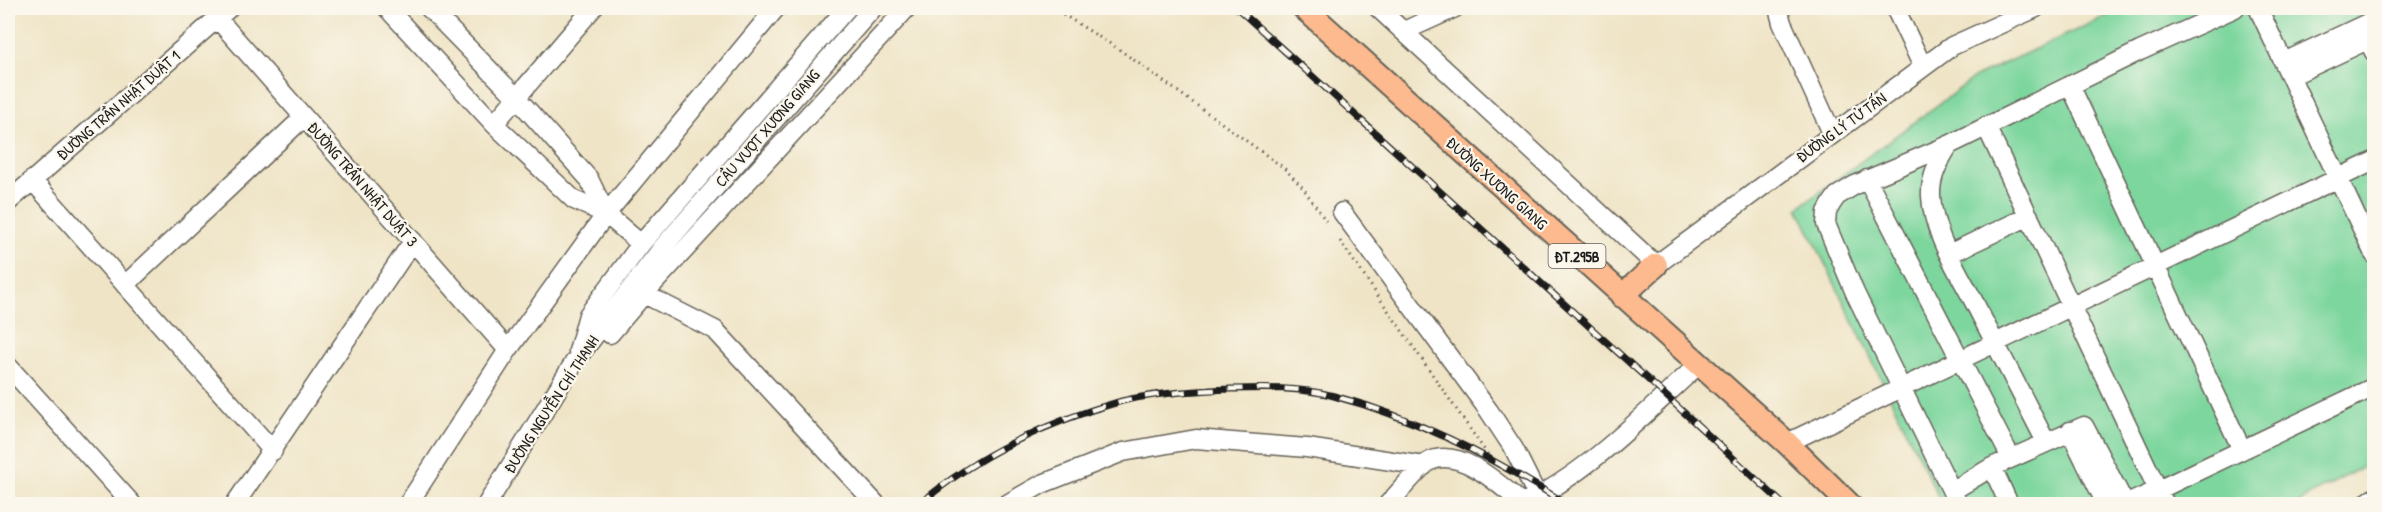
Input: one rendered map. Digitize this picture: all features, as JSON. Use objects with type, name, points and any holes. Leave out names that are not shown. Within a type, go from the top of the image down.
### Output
[{"type":"main road","name":"ĐƯỜNG XƯƠNG GIANG","points":[[1304,8],[1787,443],[1849,504]]},
{"type":"main road","points":[[1622,296],[1656,265]]},
{"type":"street","points":[[387,8],[494,124],[574,200],[606,214],[641,244]]},
{"type":"street","points":[[429,8],[516,97],[589,179],[606,214]]},
{"type":"street","points":[[494,124],[591,8]]},
{"type":"street","points":[[408,504],[508,350],[606,214],[776,8]]},
{"type":"street","points":[[575,361],[588,315],[641,244],[847,8]]},
{"type":"street","name":"CẦU VƯỢT XƯƠNG GIANG","points":[[662,248],[873,8]]},
{"type":"street","points":[[575,361],[611,333],[644,294],[907,8]]},
{"type":"street","points":[[1378,8],[1656,265]]},
{"type":"street","points":[[1404,31],[1453,8]]},
{"type":"street","points":[[1778,8],[1782,23],[1832,133]]},
{"type":"street","points":[[1895,8],[1923,68]]},
{"type":"street","name":"ĐƯỜNG LÝ TỬ TẤN","points":[[1656,265],[1952,46],[2036,8]]},
{"type":"street","points":[[2235,8],[1948,145],[1867,179],[1837,196],[1827,212],[1826,224],[1855,293],[1955,498],[1992,467],[2081,426],[2087,427],[2126,504],[2162,497],[2242,450],[2374,387]]},
{"type":"street","points":[[2258,8],[2374,254]]},
{"type":"street","name":"ĐƯỜNG TRẦN NHẬT DUẬT 3","points":[[223,13],[304,117],[508,350]]},
{"type":"street","name":"ĐƯỜNG TRẦN NHẬT DUẬT 1","points":[[8,202],[223,13]]},
{"type":"street","points":[[2288,69],[2374,20]]},
{"type":"street","points":[[2288,69],[2361,43],[2369,42],[2374,52]]},
{"type":"street","points":[[2070,85],[2242,450]]},
{"type":"street","points":[[125,285],[304,117]]},
{"type":"street","points":[[1986,126],[2162,497]]},
{"type":"street","points":[[1948,145],[1935,168],[1930,194],[1933,216],[1949,254],[2046,442]]},
{"type":"street","points":[[1787,443],[2374,161]]},
{"type":"street","points":[[1867,179],[2011,458]]},
{"type":"street","points":[[32,180],[273,451]]},
{"type":"street","points":[[1342,212],[1489,411],[1514,449],[1532,503]]},
{"type":"street","points":[[1949,254],[2029,216]]},
{"type":"street","points":[[235,504],[413,241]]},
{"type":"street","name":"ĐƯỜNG NGUYỄN CHÍ THANH","points":[[487,504],[575,361],[662,248]]},
{"type":"street","points":[[644,294],[715,330],[876,504]]},
{"type":"street","points":[[1532,503],[1609,447],[1698,364]]},
{"type":"street","points":[[8,366],[132,504]]},
{"type":"street","points":[[2070,431],[2106,504]]},
{"type":"street","points":[[1007,504],[1042,484],[1123,452],[1196,439],[1307,448],[1424,466]]},
{"type":"street","points":[[1388,504],[1429,461],[1447,457],[1479,469],[1532,503]]},
{"type":"street","points":[[1992,467],[2009,504]]},
{"type":"street","points":[[2365,504],[2374,498]]},
{"type":"path","points":[[1053,8],[1120,50],[1284,168],[1303,188],[1330,226]]},
{"type":"path","points":[[1336,236],[1489,457]]},
{"type":"green space","points":[[2124,8],[2374,8],[2374,461],[2306,497],[2299,504],[1942,504],[1798,208],[1977,76]]},
{"type":"railway","points":[[1237,8],[1783,504]]},
{"type":"railway","points":[[920,504],[942,486],[989,455],[1041,429],[1095,409],[1135,398],[1162,394],[1269,388],[1321,393],[1393,415],[1477,452],[1565,504]]}]
